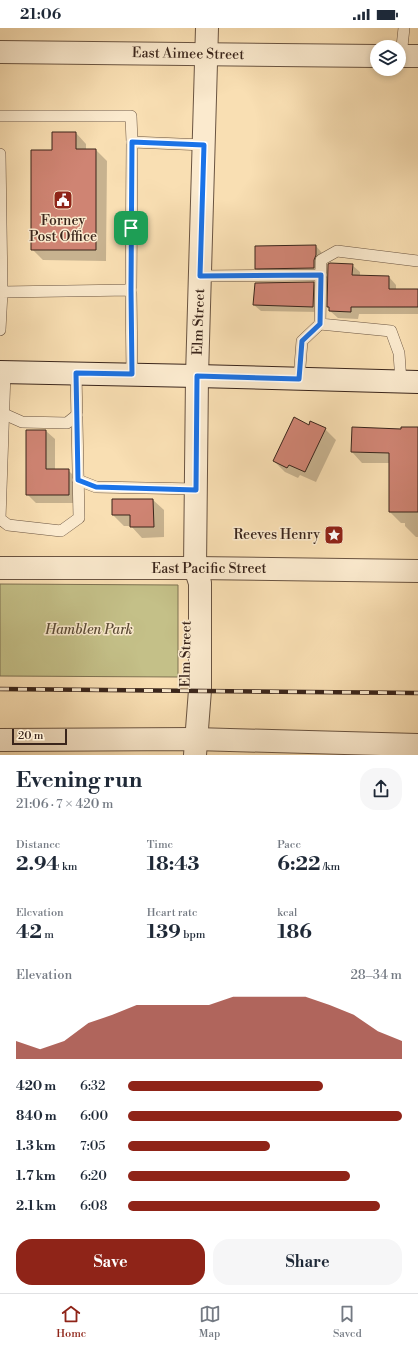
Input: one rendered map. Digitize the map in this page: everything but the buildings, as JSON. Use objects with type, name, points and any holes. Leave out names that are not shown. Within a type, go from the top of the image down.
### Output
[{"type":"street","name":"Elm Street","points":[[195,747],[200,690],[200,584],[195,568],[197,376],[207,28]]},
{"type":"street","name":"East Aimee Street","points":[[0,52],[370,56]]},
{"type":"street","points":[[3,372],[409,382]]},
{"type":"street","name":"East Pacific Street","points":[[0,568],[195,568],[418,571]]},
{"type":"street","points":[[0,740],[195,747],[418,745]]},
{"type":"lane","points":[[404,28],[405,40]]},
{"type":"lane","points":[[0,116],[131,116],[132,374]]},
{"type":"lane","points":[[132,142],[204,145]]},
{"type":"lane","points":[[0,154],[2,292],[0,330]]},
{"type":"lane","points":[[299,379],[302,341],[320,324],[321,260],[337,251],[418,261]]},
{"type":"lane","points":[[200,276],[321,275]]},
{"type":"lane","points":[[2,292],[131,290]]},
{"type":"lane","points":[[320,324],[390,331],[409,382]]},
{"type":"lane","points":[[3,372],[4,414],[0,518],[8,525],[61,531],[79,518],[76,373]]},
{"type":"lane","points":[[4,414],[22,422],[67,423],[77,415]]},
{"type":"lane","points":[[78,480],[96,487],[196,490]]},
{"type":"green space","name":"Hamblen Park","points":[[0,584],[178,585],[178,677],[0,676]]},
{"type":"railway","points":[[0,689],[418,693]]},
{"type":"place","name":"Forney Post Office","points":[[63,200]]},
{"type":"place","name":"Reeves Henry","points":[[334,535]]},
{"type":"route","points":[[132,142],[204,145],[200,276],[321,275],[320,324],[302,341],[299,379],[197,376],[196,490],[96,487],[78,480],[76,373],[132,374],[131,228],[132,142]]}]
